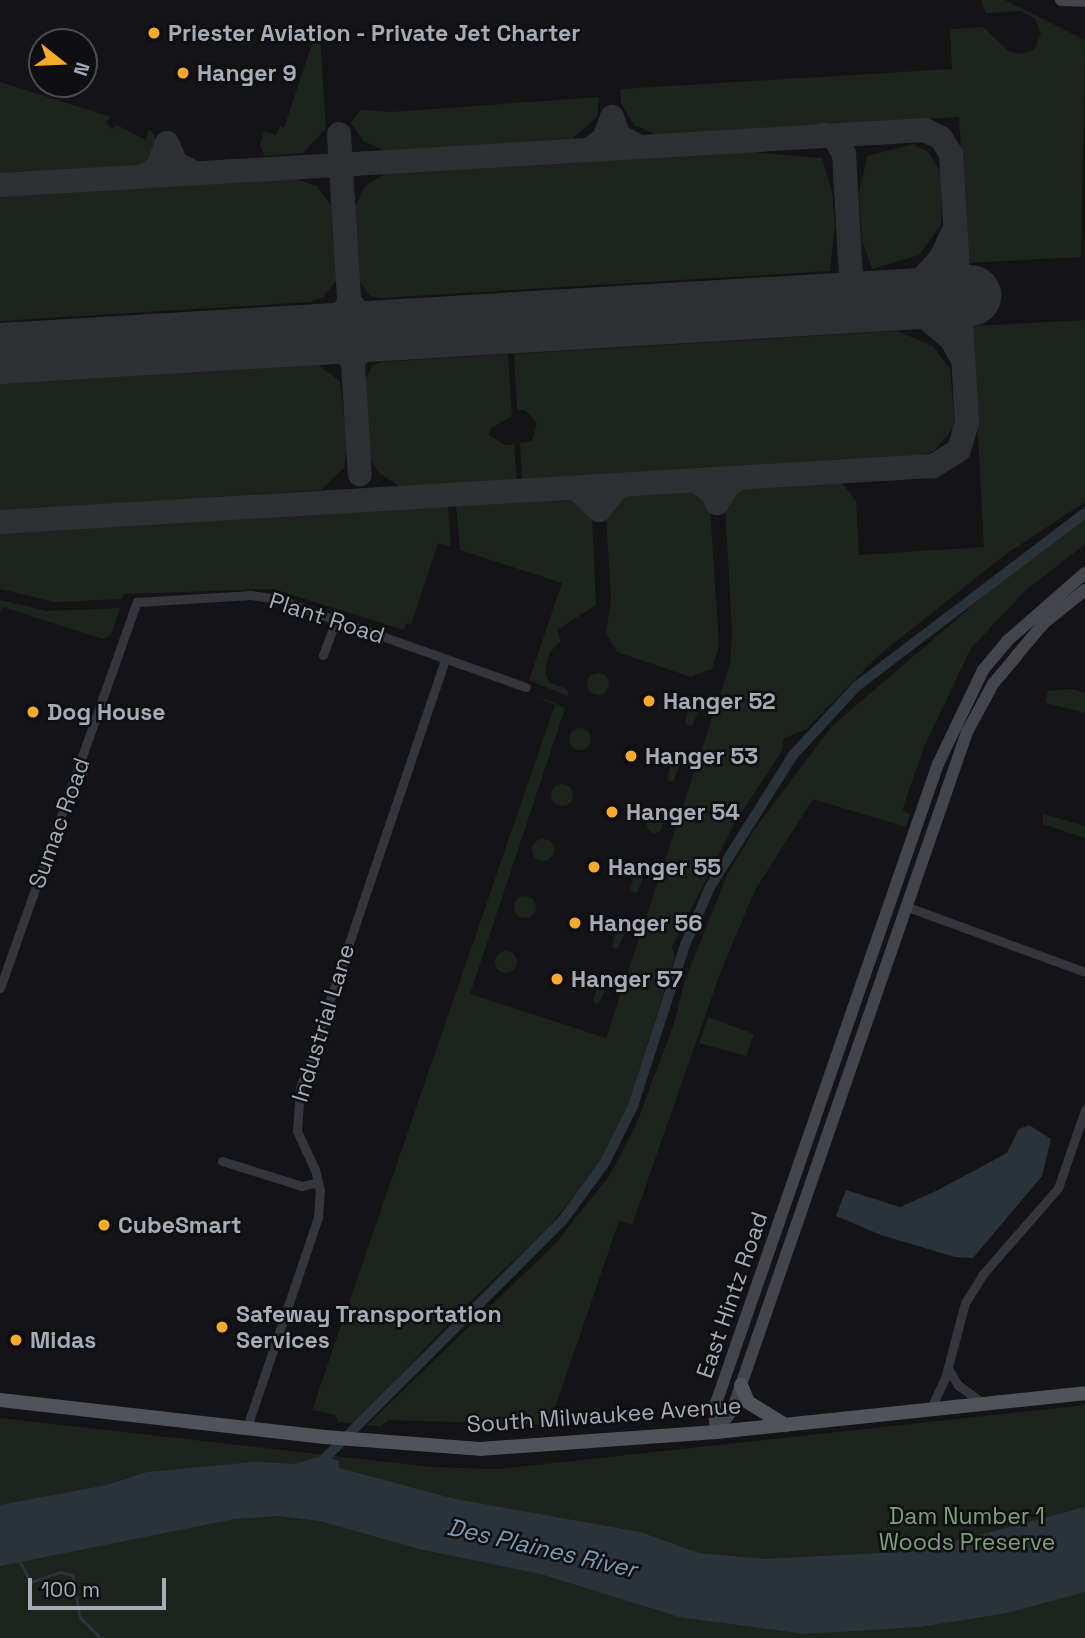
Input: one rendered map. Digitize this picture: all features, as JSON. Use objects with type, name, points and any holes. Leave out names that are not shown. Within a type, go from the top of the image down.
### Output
[{"type":"main road","points":[[1060,0],[1085,1]]},
{"type":"main road","name":"East Hintz Road","points":[[716,1432],[714,1409],[898,887],[937,764],[983,670],[1007,641],[1085,573]]},
{"type":"main road","name":"East Hintz Road","points":[[716,1432],[732,1411],[967,732],[993,684],[1044,623],[1085,590]]},
{"type":"main road","points":[[741,1385],[748,1402],[785,1424]]},
{"type":"main road","name":"South Milwaukee Avenue","points":[[0,1400],[325,1437],[480,1449],[716,1432],[1085,1393]]},
{"type":"street","name":"Plant Road","points":[[132,619],[138,602],[251,595],[298,603],[445,660],[527,687]]},
{"type":"street","points":[[323,655],[337,617]]},
{"type":"street","name":"Sumac Road","points":[[0,988],[132,619]]},
{"type":"street","name":"Industrial Lane","points":[[247,1427],[318,1217],[318,1182],[297,1131],[300,1088],[445,660]]},
{"type":"street","points":[[905,906],[1085,972]]},
{"type":"street","points":[[930,1410],[947,1366],[965,1303],[983,1274],[1058,1188],[1085,1110]]},
{"type":"street","points":[[222,1161],[302,1186],[318,1182]]},
{"type":"street","points":[[947,1366],[958,1385],[985,1404]]},
{"type":"green space","points":[[981,0],[1005,0],[1085,40],[1081,257],[968,263],[959,117],[655,134],[634,125],[621,103],[620,89],[952,69],[950,29],[983,27],[1008,51],[1022,54],[1034,49],[1041,34],[1035,19],[1021,11],[986,13]]},
{"type":"green space","points":[[319,23],[326,128],[303,153],[265,156],[260,146],[264,131],[276,135],[280,126],[284,128]]},
{"type":"green space","points":[[0,82],[28,91],[28,98],[51,98],[111,117],[106,122],[112,129],[117,125],[146,140],[148,130],[158,143],[154,154],[139,165],[0,174]]},
{"type":"green space","points":[[599,97],[597,117],[571,140],[385,151],[363,141],[351,123],[360,110],[391,112]]},
{"type":"green space","points":[[913,144],[928,152],[942,174],[941,225],[919,255],[872,269],[862,241],[859,193],[867,156]]},
{"type":"green space","points":[[740,151],[822,158],[832,192],[835,225],[830,271],[381,298],[370,296],[359,281],[355,207],[365,186],[387,172]]},
{"type":"green space","points":[[291,177],[317,186],[334,209],[337,280],[323,297],[310,302],[0,321],[0,194]]},
{"type":"green space","points":[[1085,320],[1085,502],[1006,554],[879,655],[806,729],[783,739],[783,749],[733,826],[672,947],[675,956],[627,1109],[595,1171],[546,1230],[458,1313],[355,1424],[338,1422],[335,1415],[312,1410],[555,705],[525,690],[565,708],[470,994],[606,1038],[730,664],[732,632],[725,506],[729,497],[745,487],[841,482],[856,501],[859,555],[984,547],[972,326]]},
{"type":"green space","points":[[897,331],[933,346],[950,369],[955,426],[934,451],[921,456],[522,480],[520,443],[532,441],[537,423],[525,410],[517,410],[514,354]]},
{"type":"green space","points":[[508,354],[512,416],[490,429],[489,435],[505,445],[514,444],[517,480],[413,487],[399,486],[378,472],[370,458],[365,381],[372,366],[381,362]]},
{"type":"green space","points":[[318,365],[340,381],[347,439],[344,468],[321,490],[0,511],[0,384]]},
{"type":"green space","points":[[690,491],[703,495],[710,507],[719,645],[712,669],[691,677],[617,652],[606,633],[611,600],[606,516],[611,502],[627,495]]},
{"type":"green space","points":[[575,498],[586,502],[592,515],[596,605],[557,630],[561,641],[550,652],[545,669],[548,682],[567,689],[569,697],[529,680],[562,583],[460,550],[456,504]]},
{"type":"green space","points":[[448,505],[451,547],[438,543],[411,625],[406,623],[404,630],[273,589],[124,594],[122,599],[55,602],[0,589],[0,531]]},
{"type":"green space","points":[[1085,519],[1085,544],[1026,590],[971,648],[924,747],[902,811],[910,814],[906,827],[813,799],[755,890],[721,971],[632,1225],[619,1221],[549,1425],[389,1420],[380,1426],[367,1425],[556,1243],[609,1176],[635,1127],[674,1024],[685,980],[727,875],[754,830],[831,727],[1014,570]]},
{"type":"green space","points":[[0,600],[47,611],[120,608],[111,635],[103,639],[3,607],[0,613]]},
{"type":"green space","points":[[598,673],[606,676],[609,684],[606,692],[598,695],[590,692],[587,684],[590,676]]},
{"type":"green space","points":[[1073,689],[1085,693],[1085,713],[1045,703],[1048,691]]},
{"type":"green space","points":[[690,703],[700,708],[692,726],[685,724]]},
{"type":"green space","points":[[580,728],[588,731],[591,739],[588,747],[580,750],[572,747],[569,739],[572,731]]},
{"type":"green space","points":[[672,758],[681,762],[673,782],[667,780]]},
{"type":"green space","points":[[562,784],[570,787],[573,795],[570,803],[562,806],[554,803],[551,795],[554,787]]},
{"type":"green space","points":[[1043,814],[1085,826],[1085,838],[1043,824]]},
{"type":"green space","points":[[652,817],[658,817],[663,825],[661,831],[652,833],[647,828],[647,822]]},
{"type":"green space","points":[[543,839],[551,842],[554,850],[551,858],[543,861],[535,858],[532,850],[535,842]]},
{"type":"green space","points":[[635,869],[644,876],[637,893],[630,891]]},
{"type":"green space","points":[[525,896],[533,899],[536,907],[533,915],[525,918],[517,915],[514,907],[517,899]]},
{"type":"green space","points":[[616,925],[626,932],[617,949],[612,947]]},
{"type":"green space","points":[[506,951],[514,954],[517,962],[514,970],[506,973],[498,970],[495,962],[498,954]]},
{"type":"green space","points":[[598,981],[608,986],[598,1004],[593,1002]]},
{"type":"green space","points":[[708,1017],[754,1034],[746,1056],[699,1043]]},
{"type":"green space","name":"Dam Number 1 Woods Preserve","points":[[1085,1405],[1085,1638],[0,1638],[0,1418],[432,1467],[498,1469]]},
{"type":"water","points":[[1029,1125],[1051,1139],[1042,1176],[973,1258],[955,1257],[881,1235],[836,1216],[846,1190],[900,1207],[936,1191],[1007,1153],[1019,1129]]},
{"type":"water","name":"Des Plaines River","points":[[317,1457],[338,1460],[339,1468],[455,1499],[640,1532],[699,1553],[765,1559],[918,1551],[1085,1507],[1085,1592],[1007,1613],[920,1627],[805,1634],[679,1617],[541,1574],[419,1549],[320,1521],[278,1516],[234,1519],[0,1566],[0,1505],[107,1485],[147,1472],[254,1462],[296,1464]]},
{"type":"waterway","points":[[316,1467],[563,1220],[604,1164],[633,1106],[685,945],[710,887],[793,755],[857,686],[1085,513]]},
{"type":"waterway","points":[[19,1560],[31,1582],[60,1572],[73,1575],[80,1617],[101,1638]]},
{"type":"taxiway","points":[[590,149],[604,139],[612,117],[619,136],[638,146]]},
{"type":"taxiway","points":[[0,185],[925,130],[941,138],[951,154],[967,423],[959,450],[933,466],[0,522]]},
{"type":"taxiway","points":[[339,134],[360,474]]},
{"type":"taxiway","points":[[824,135],[835,139],[844,154],[851,278],[839,298],[824,304]]},
{"type":"taxiway","points":[[143,176],[157,168],[167,143],[176,163],[195,173]]},
{"type":"taxiway","points":[[954,230],[941,258],[904,299],[952,340],[963,361]]},
{"type":"taxiway","points":[[349,302],[370,323],[393,330],[373,337],[353,361],[332,341],[313,335],[341,317],[349,302]]},
{"type":"taxiway","points":[[696,481],[713,493],[717,503],[728,485],[739,478]]},
{"type":"taxiway","points":[[576,488],[599,510],[619,485]]},
{"type":"runway","points":[[0,353],[970,295]]},
{"type":"place","name":"Priester Aviation - Private Jet Charter","points":[[154,33]]},
{"type":"place","name":"Hanger 9","points":[[183,73]]},
{"type":"place","name":"Hanger 52","points":[[649,701]]},
{"type":"place","name":"Dog House","points":[[33,712]]},
{"type":"place","name":"Hanger 53","points":[[631,756]]},
{"type":"place","name":"Hanger 54","points":[[612,812]]},
{"type":"place","name":"Hanger 55","points":[[594,867]]},
{"type":"place","name":"Hanger 56","points":[[575,923]]},
{"type":"place","name":"Hanger 57","points":[[557,979]]},
{"type":"place","name":"CubeSmart","points":[[104,1225]]},
{"type":"place","name":"Safeway Transportation Services","points":[[222,1327]]},
{"type":"place","name":"Midas","points":[[16,1340]]}]
